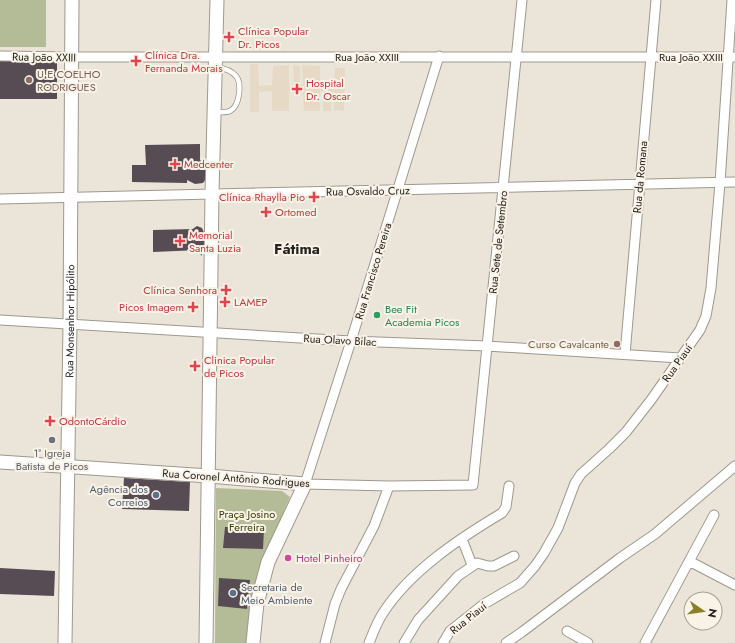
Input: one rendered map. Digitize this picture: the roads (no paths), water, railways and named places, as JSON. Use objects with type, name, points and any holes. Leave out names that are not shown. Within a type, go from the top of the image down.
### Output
[{"type":"street","name":"Rua Monsenhor Hipólito","points":[[65,643],[70,325],[72,0]]},
{"type":"street","points":[[206,643],[212,193],[217,0]]},
{"type":"street","name":"Rua Sete de Setembro","points":[[473,485],[522,0]]},
{"type":"street","name":"Rua da Romana","points":[[625,354],[656,0]]},
{"type":"street","name":"Rua Piauí","points":[[443,643],[450,631],[484,604],[520,583],[535,566],[558,528],[575,483],[581,474],[626,432],[651,400],[700,330],[710,301],[732,57],[732,0]]},
{"type":"street","name":"Rua João XXIII","points":[[0,56],[216,62],[439,56],[732,57]]},
{"type":"street","name":"Rua Francisco Pereira","points":[[305,484],[439,56]]},
{"type":"street","name":"Rua Osvaldo Cruz","points":[[0,199],[735,182]]},
{"type":"street","name":"Rua Olavo Bilac","points":[[0,320],[351,341],[488,346],[680,358]]},
{"type":"street","name":"Rua Coronel Antônio Rodrigues","points":[[0,462],[305,484],[389,486],[473,485]]},
{"type":"street","points":[[506,643],[620,558],[655,534],[735,466]]},
{"type":"street","points":[[253,643],[257,603],[268,562],[305,484]]},
{"type":"street","points":[[325,643],[337,599],[374,526],[389,486]]},
{"type":"street","points":[[369,643],[382,613],[400,590],[435,559],[462,539],[502,513],[506,507],[509,486]]},
{"type":"street","points":[[645,643],[714,514]]},
{"type":"street","points":[[462,539],[472,565]]},
{"type":"street","points":[[404,643],[418,620],[458,576],[477,563],[494,566],[514,556]]},
{"type":"street","points":[[689,561],[735,585]]},
{"type":"street","points":[[567,631],[588,643]]},
{"type":"lane","points":[[214,112],[229,111],[233,109],[237,102],[239,92],[238,79],[235,75],[216,62]]},
{"type":"place","name":"Clínica Popular Dr. Picos","points":[[229,37]]},
{"type":"place","name":"Clínica Dra. Fernanda Morais","points":[[136,61]]},
{"type":"place","name":"U.E COELHO RODRIGUES","points":[[29,80]]},
{"type":"place","name":"Hospital Dr. Oscar","points":[[297,89]]},
{"type":"place","name":"Medcenter","points":[[175,164]]},
{"type":"place","name":"Clínica Rhaylla Pio","points":[[314,197]]},
{"type":"place","name":"Ortomed","points":[[266,212]]},
{"type":"place","name":"Memorial Santa Luzia","points":[[180,241]]},
{"type":"place","name":"Clínica Senhora","points":[[226,290]]},
{"type":"place","name":"LAMEP","points":[[225,302]]},
{"type":"place","name":"Picos Imagem","points":[[193,307]]},
{"type":"place","name":"Bee Fit Academia Picos","points":[[377,315]]},
{"type":"place","name":"Curso Cavalcante","points":[[617,344]]},
{"type":"place","name":"Clinica Popular de Picos","points":[[195,366]]},
{"type":"place","name":"OdontoCárdio","points":[[50,421]]},
{"type":"place","name":"1ª Igreja Batista de Picos","points":[[52,440]]},
{"type":"place","name":"Agência dos Correios","points":[[156,495]]},
{"type":"place","name":"Hotel Pinheiro","points":[[288,558]]},
{"type":"place","name":"Secretaria de Meio Ambiente","points":[[233,593]]},
{"type":"district","name":"Fátima","points":[[297,249]]},
{"type":"park label","name":"Praça Josino Ferreira","points":[[247,520]]}]
